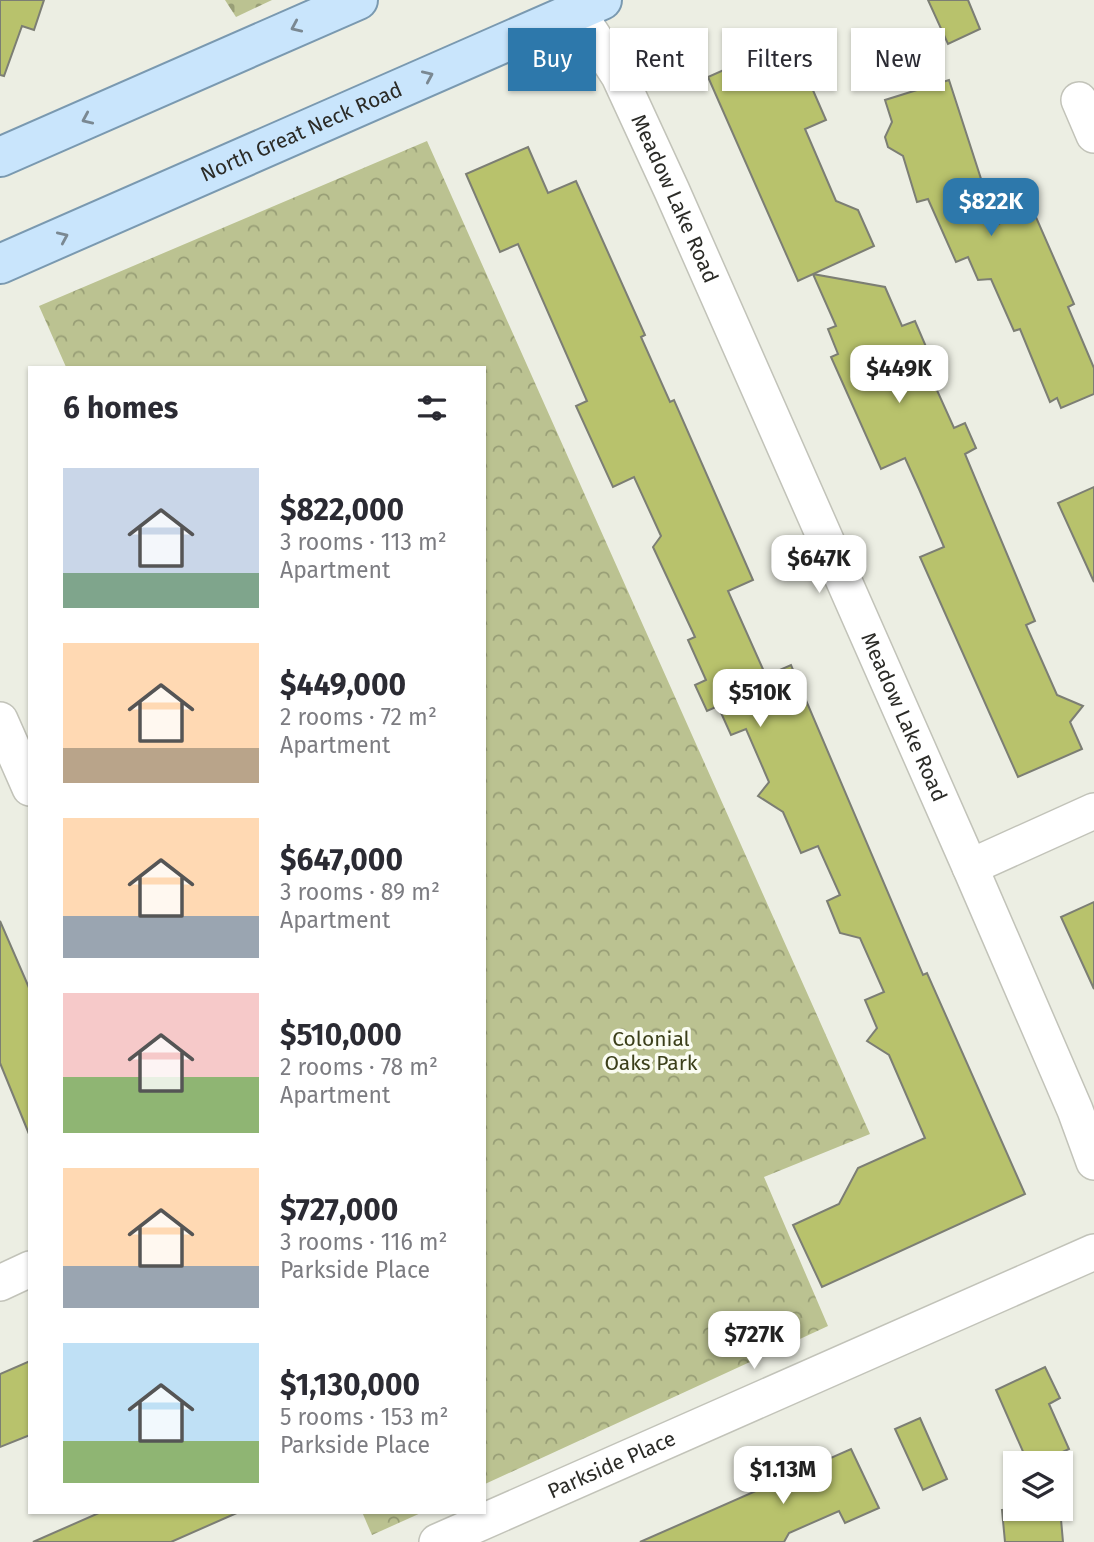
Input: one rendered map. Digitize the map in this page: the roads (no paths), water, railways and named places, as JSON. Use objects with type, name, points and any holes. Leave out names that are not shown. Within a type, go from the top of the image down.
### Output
[{"type":"main road","points":[[0,157],[358,0]]},
{"type":"main road","name":"North Great Neck Road","points":[[0,264],[589,6]]},
{"type":"street","name":"Meadow Lake Road","points":[[589,6],[970,867],[1075,1110],[1094,1162]]},
{"type":"street","points":[[1079,100],[1094,135]]},
{"type":"street","points":[[0,720],[28,784]]},
{"type":"street","points":[[970,867],[1094,811]]},
{"type":"street","name":"Parkside Place","points":[[437,1542],[1094,1252]]},
{"type":"street","points":[[0,1283],[28,1270]]},
{"type":"park label","name":"Colonial Oaks Park","points":[[651,1051]]}]
